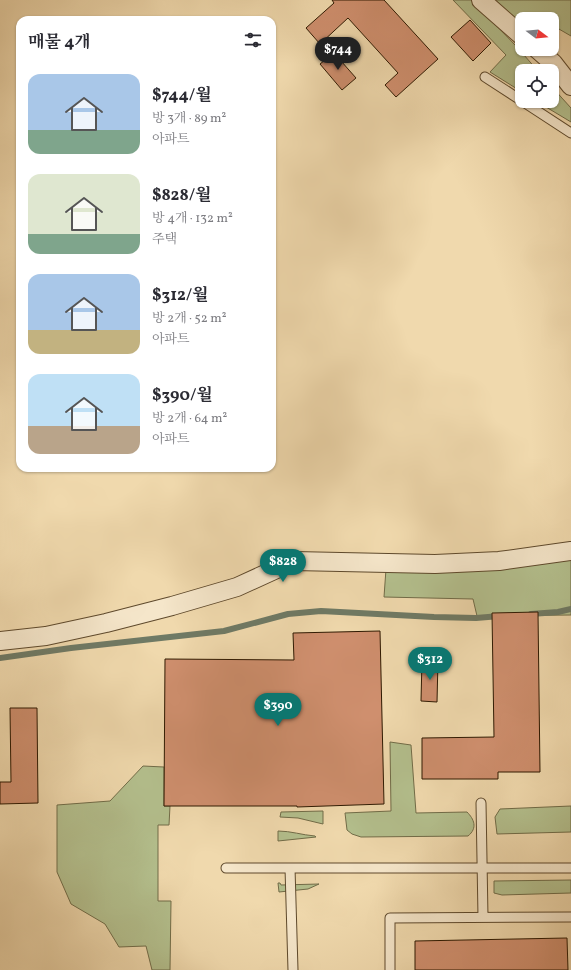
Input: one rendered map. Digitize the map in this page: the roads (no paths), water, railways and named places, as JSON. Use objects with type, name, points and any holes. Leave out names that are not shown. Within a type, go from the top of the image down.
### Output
[{"type":"street","points":[[481,0],[515,30]]},
{"type":"street","points":[[545,56],[553,63],[571,86]]},
{"type":"street","points":[[0,641],[53,634],[106,623],[172,606],[237,587],[294,561],[435,564],[499,561],[571,551]]},
{"type":"lane","points":[[486,77],[515,96]]},
{"type":"lane","points":[[533,108],[571,133]]},
{"type":"lane","points":[[481,803],[483,917]]},
{"type":"lane","points":[[226,868],[571,868]]},
{"type":"lane","points":[[290,868],[293,970]]},
{"type":"lane","points":[[390,970],[390,918],[571,917]]},
{"type":"waterway","points":[[531,614],[558,612],[571,609]]},
{"type":"waterway","points":[[0,658],[71,648],[224,631],[288,614],[321,611],[434,617],[476,618],[500,616]]}]
